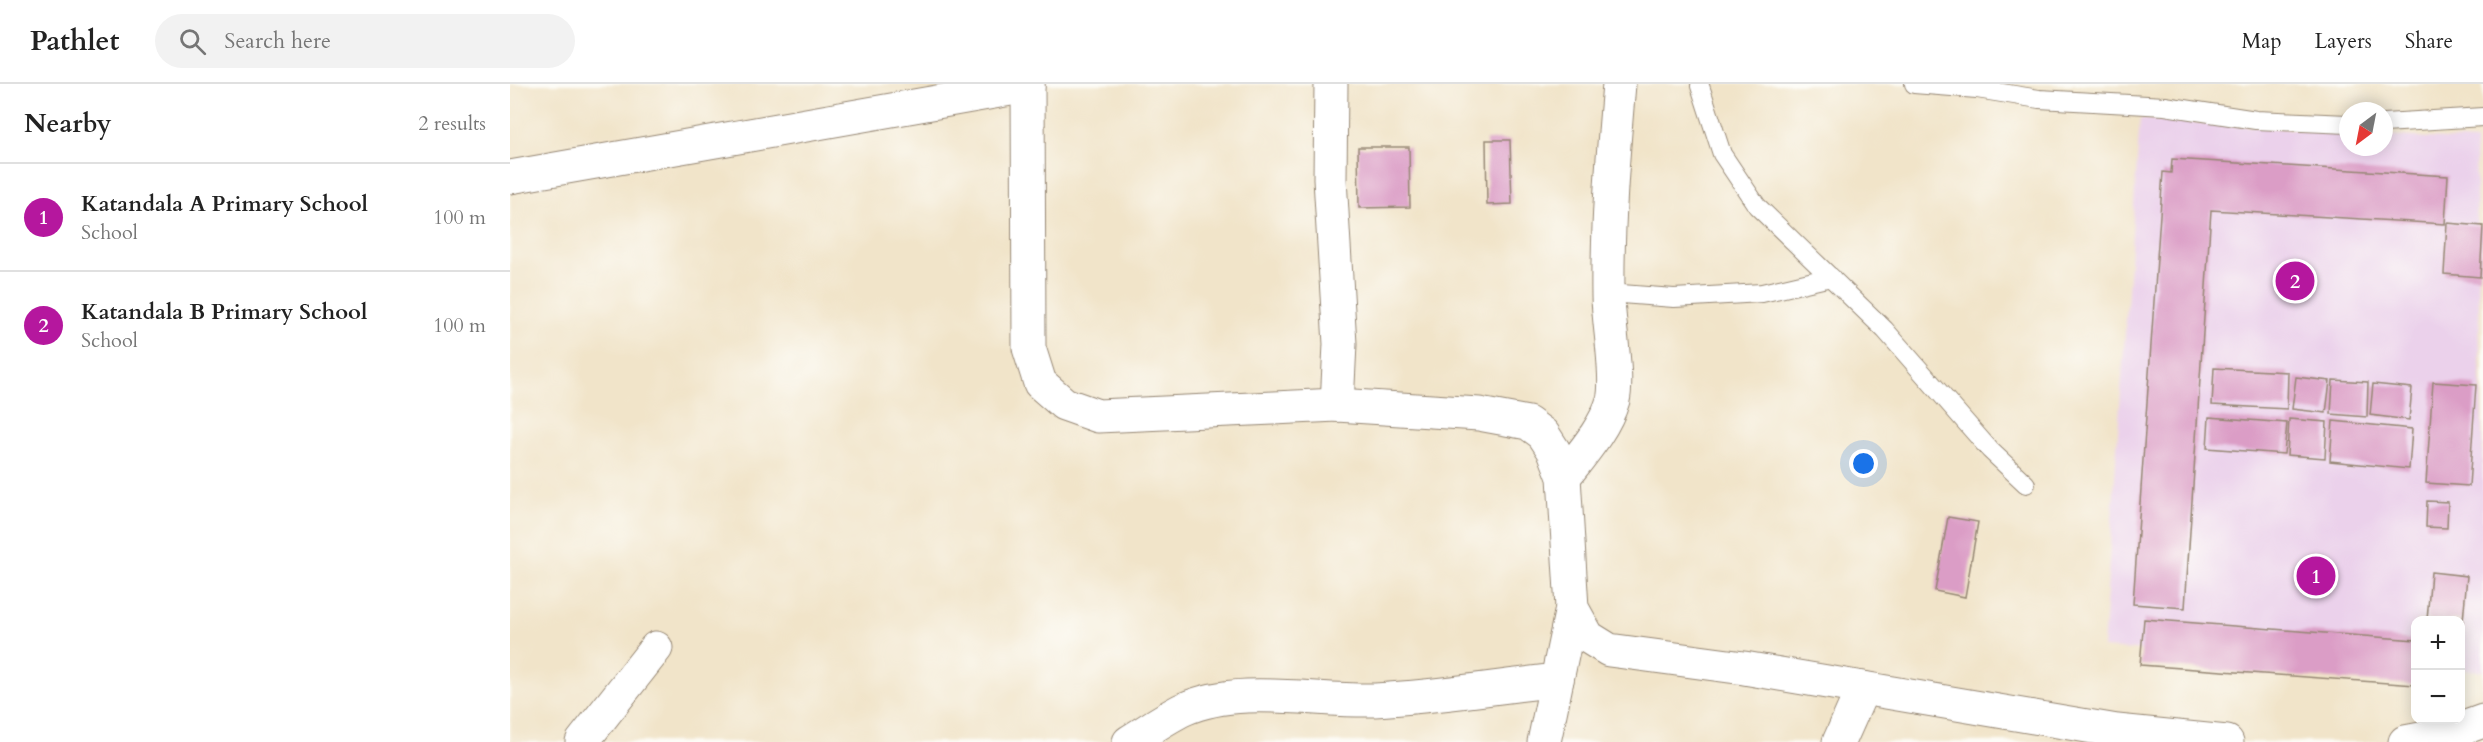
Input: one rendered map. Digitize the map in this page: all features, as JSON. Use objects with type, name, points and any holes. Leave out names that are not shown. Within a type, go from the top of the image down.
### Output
[{"type":"street","points":[[1331,84],[1330,179],[1340,344],[1340,383],[1337,405]]},
{"type":"street","points":[[1564,477],[1601,425],[1613,400],[1614,370],[1608,293],[1612,172],[1619,84]]},
{"type":"street","points":[[510,177],[1028,85],[1029,348],[1040,383],[1065,405],[1098,416],[1337,405],[1479,414],[1528,423],[1543,434],[1554,451],[1564,477],[1572,608],[1544,742]]},
{"type":"street","points":[[1572,608],[1588,637],[1610,650],[1744,668],[1863,688],[2098,735],[2227,742]]},
{"type":"street","points":[[582,742],[656,648]]},
{"type":"street","points":[[1129,742],[1186,708],[1228,698],[1289,696],[1349,701],[1409,698],[1557,680]]},
{"type":"street","points":[[1839,742],[1863,688]]},
{"type":"street","points":[[2404,742],[2447,734],[2483,720]]},
{"type":"lane","points":[[1914,84],[1977,89],[2039,99],[2165,106],[2256,120],[2339,124]]},
{"type":"lane","points":[[1700,86],[1722,154],[1756,206],[1892,337],[1990,450],[2026,484]]},
{"type":"lane","points":[[2393,122],[2483,117]]},
{"type":"lane","points":[[1608,293],[1674,298],[1762,293],[1831,277]]},
{"type":"shaded area","points":[[2140,119],[2339,132],[2339,156],[2393,156],[2393,136],[2475,141],[2483,477],[2483,671],[2465,670],[2465,616],[2411,616],[2411,667],[2103,648]]},
{"type":"building","points":[[1486,140],[1510,140],[1512,204],[1487,205]]},
{"type":"building","points":[[1358,147],[1409,147],[1410,207],[1359,208]]},
{"type":"building","points":[[2172,159],[2448,176],[2445,224],[2211,210],[2185,608],[2133,604],[2163,172],[2171,173]]},
{"type":"building","points":[[2447,223],[2483,226],[2480,277],[2444,274]]},
{"type":"building","points":[[2214,368],[2288,372],[2287,409],[2212,405]]},
{"type":"building","points":[[2296,377],[2330,381],[2326,413],[2292,409]]},
{"type":"building","points":[[2333,380],[2368,382],[2367,417],[2331,414]]},
{"type":"building","points":[[2433,382],[2476,385],[2469,486],[2426,483]]},
{"type":"building","points":[[2373,384],[2412,388],[2409,420],[2370,415]]},
{"type":"building","points":[[2209,417],[2287,423],[2284,454],[2207,448]]},
{"type":"building","points":[[2289,419],[2327,422],[2325,458],[2287,455]]},
{"type":"building","points":[[2333,421],[2412,429],[2409,469],[2330,461]]},
{"type":"building","points":[[2427,501],[2448,502],[2447,528],[2426,527]]},
{"type":"building","points":[[1948,517],[1978,522],[1965,597],[1935,591]]},
{"type":"building","points":[[2431,572],[2467,576],[2463,616],[2427,616]]},
{"type":"building","points":[[2144,619],[2411,640],[2411,685],[2140,665]]},
{"type":"place","name":"Katandala B Primary School","points":[[2295,281]]},
{"type":"place","name":"Katandala A Primary School","points":[[2316,576]]}]
